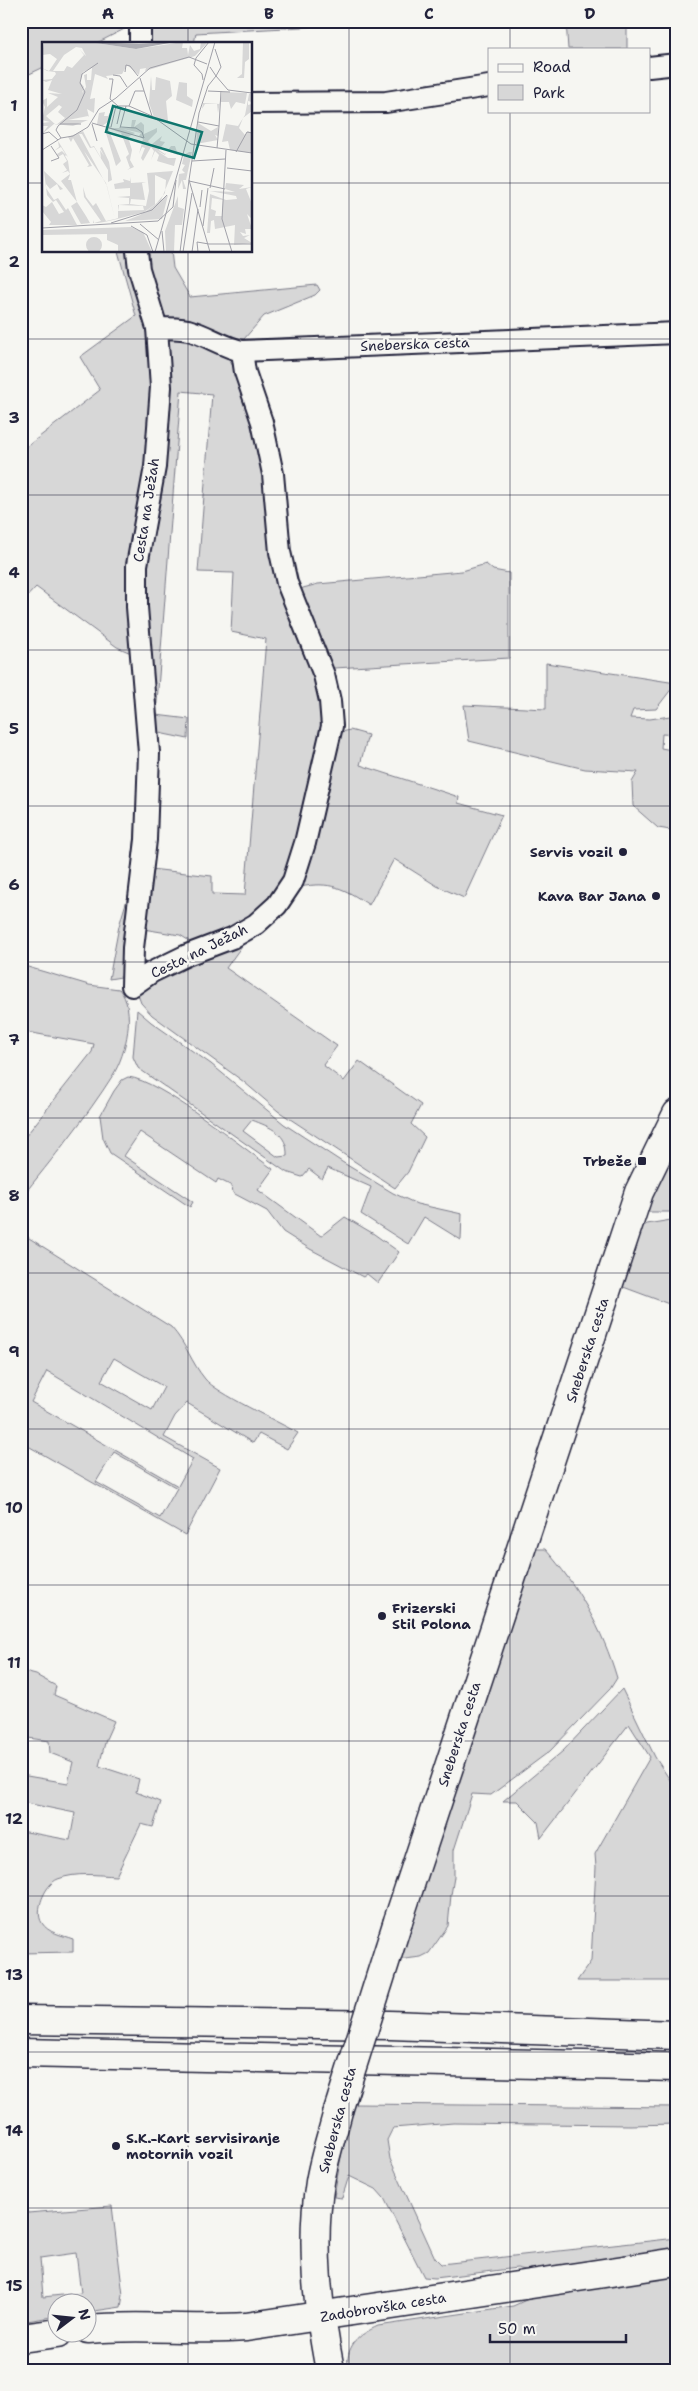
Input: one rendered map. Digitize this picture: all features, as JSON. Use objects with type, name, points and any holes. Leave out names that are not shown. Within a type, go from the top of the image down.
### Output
[{"type":"main road","name":"Sneberska cesta","points":[[330,2370],[316,2265],[316,2212],[320,2182],[338,2111],[398,1921],[640,1192],[677,1114]]},
{"type":"main road","points":[[21,2020],[390,2025],[677,2035]]},
{"type":"main road","points":[[21,2053],[677,2067]]},
{"type":"main road","name":"Zadobrovška cesta","points":[[98,2329],[130,2326],[207,2330],[322,2317],[677,2262]]},
{"type":"main road","points":[[21,2338],[48,2334]]},
{"type":"street","points":[[140,21],[140,42]]},
{"type":"street","points":[[650,67],[677,64]]},
{"type":"street","points":[[252,103],[386,102],[488,86]]},
{"type":"street","name":"Cesta na Ježah","points":[[137,252],[138,269],[157,328],[161,387],[155,468],[137,565],[137,607],[148,753],[146,840],[132,948],[132,986],[152,972],[187,955],[232,938],[256,924],[277,905],[293,881],[305,843],[332,726],[330,702],[324,675],[293,602],[280,552],[273,474],[262,422],[245,372],[242,351]]},
{"type":"street","name":"Sneberska cesta","points":[[157,328],[187,330],[209,337],[230,349],[242,351],[677,333]]},
{"type":"green space","points":[[27,21],[140,21],[99,42],[42,42],[42,68],[21,78],[21,24]]},
{"type":"green space","points":[[151,21],[410,21],[196,33],[194,42],[148,42]]},
{"type":"green space","points":[[566,21],[627,21],[627,48],[568,48]]},
{"type":"green space","points":[[118,252],[130,252],[147,319],[154,362],[131,653],[117,647],[36,587],[21,603],[21,451],[100,390],[80,357],[136,316]]},
{"type":"green space","points":[[138,252],[171,252],[173,268],[190,297],[317,285],[320,290],[315,295],[264,316],[244,339],[231,341],[162,318]]},
{"type":"green space","points":[[174,336],[224,350],[241,381],[329,708],[301,846],[270,906],[230,930],[187,944],[188,940],[180,935],[143,929],[151,869],[212,876],[212,894],[245,895],[266,639],[231,632],[234,573],[198,572],[212,394],[181,391],[156,715],[189,719],[188,739],[159,733],[150,741],[140,634],[167,338]]},
{"type":"green space","points":[[486,564],[493,570],[509,573],[509,658],[334,668],[325,666],[296,594],[303,588],[318,584],[462,571]]},
{"type":"green space","points":[[546,663],[676,683],[656,709],[633,710],[630,718],[650,719],[677,715],[677,735],[662,734],[661,748],[677,751],[677,831],[658,828],[633,806],[632,782],[638,772],[585,769],[469,741],[464,705],[546,709]]},
{"type":"green space","points":[[350,730],[368,735],[360,765],[459,797],[458,803],[502,815],[464,898],[437,886],[394,859],[369,905],[352,894],[336,887],[311,885],[300,887],[338,733]]},
{"type":"green space","points":[[143,796],[125,974],[121,977],[109,979],[119,926],[130,889],[138,798]]},
{"type":"green space","points":[[246,940],[226,968],[337,1046],[323,1065],[344,1081],[359,1061],[421,1105],[411,1124],[425,1137],[408,1172],[395,1188],[278,1111],[244,1082],[152,1015],[141,1003],[138,995],[146,979]]},
{"type":"green space","points":[[21,965],[89,985],[119,989],[127,1008],[128,1032],[118,1066],[103,1091],[21,1198],[21,1142],[92,1052],[94,1044],[21,1031]]},
{"type":"green space","points":[[137,1010],[211,1064],[284,1124],[342,1162],[393,1193],[417,1204],[462,1214],[461,1240],[424,1217],[408,1244],[361,1214],[371,1187],[328,1168],[322,1179],[309,1169],[302,1177],[286,1172],[138,1068],[133,1057]],"holes":[[[252,1120],[271,1128],[281,1136],[287,1148],[287,1156],[278,1157],[243,1131]]]},
{"type":"green space","points":[[128,1077],[142,1081],[180,1102],[273,1169],[258,1190],[321,1236],[345,1217],[374,1234],[399,1252],[378,1283],[367,1274],[363,1277],[310,1249],[283,1232],[267,1211],[233,1193],[232,1186],[218,1179],[216,1183],[140,1132],[124,1156],[193,1202],[190,1207],[110,1153],[103,1138],[100,1116],[114,1091],[122,1080]]},
{"type":"green space","points":[[677,1133],[677,1212],[649,1212],[643,1209]]},
{"type":"green space","points":[[677,1219],[677,1307],[618,1285],[634,1235],[640,1236],[642,1227],[647,1224]]},
{"type":"green space","points":[[21,1233],[171,1327],[181,1340],[200,1373],[211,1385],[298,1433],[287,1449],[259,1434],[253,1443],[187,1403],[175,1416],[164,1437],[220,1468],[185,1535],[21,1442]],"holes":[[[114,1358],[164,1387],[152,1410],[101,1381]],[[47,1371],[193,1459],[178,1486],[31,1402]],[[114,1452],[177,1488],[160,1518],[96,1482]]]},
{"type":"green space","points":[[533,1549],[545,1549],[579,1593],[597,1626],[617,1678],[610,1689],[550,1751],[491,1795],[472,1794],[454,1850],[454,1877],[448,1926],[429,1953],[421,1957],[397,1960]]},
{"type":"green space","points":[[21,1671],[36,1675],[56,1686],[54,1695],[114,1721],[106,1739],[99,1766],[139,1779],[136,1792],[161,1802],[153,1827],[141,1824],[116,1876],[72,1875],[53,1882],[45,1892],[39,1912],[42,1923],[52,1931],[73,1939],[73,1952],[21,1953],[21,1831],[70,1840],[75,1813],[21,1802],[21,1775],[68,1783],[73,1762],[50,1753],[49,1741],[21,1737]]},
{"type":"green space","points":[[622,1689],[655,1757],[677,1791],[677,1981],[577,1981],[591,1961],[595,1854],[650,1757],[629,1724],[541,1838],[538,1822],[517,1801],[503,1801],[563,1751]]},
{"type":"green space","points":[[355,2104],[677,2107],[677,2124],[453,2123],[393,2128],[387,2140],[390,2159],[435,2258],[441,2264],[677,2238],[677,2248],[525,2270],[517,2268],[435,2278],[424,2277],[384,2198],[376,2189],[349,2176],[342,2198],[334,2197],[346,2127]]},
{"type":"green space","points":[[21,2186],[28,2213],[112,2206],[123,2295],[121,2307],[98,2310],[98,2294],[72,2294],[81,2293],[76,2253],[40,2258],[43,2297],[48,2296],[48,2318],[21,2322]]},
{"type":"green space","points":[[677,2273],[677,2370],[348,2370],[349,2354],[354,2342],[364,2333],[378,2326],[513,2306],[537,2295]]},
{"type":"place","name":"Servis vozil","points":[[623,852]]},
{"type":"place","name":"Kava Bar Jana","points":[[656,896]]},
{"type":"place","name":"Trbeže","points":[[642,1161]]},
{"type":"place","name":"Frizerski Stil Polona","points":[[382,1616]]},
{"type":"place","name":"S.K.-Kart servisiranje motornih vozil","points":[[116,2146]]}]
